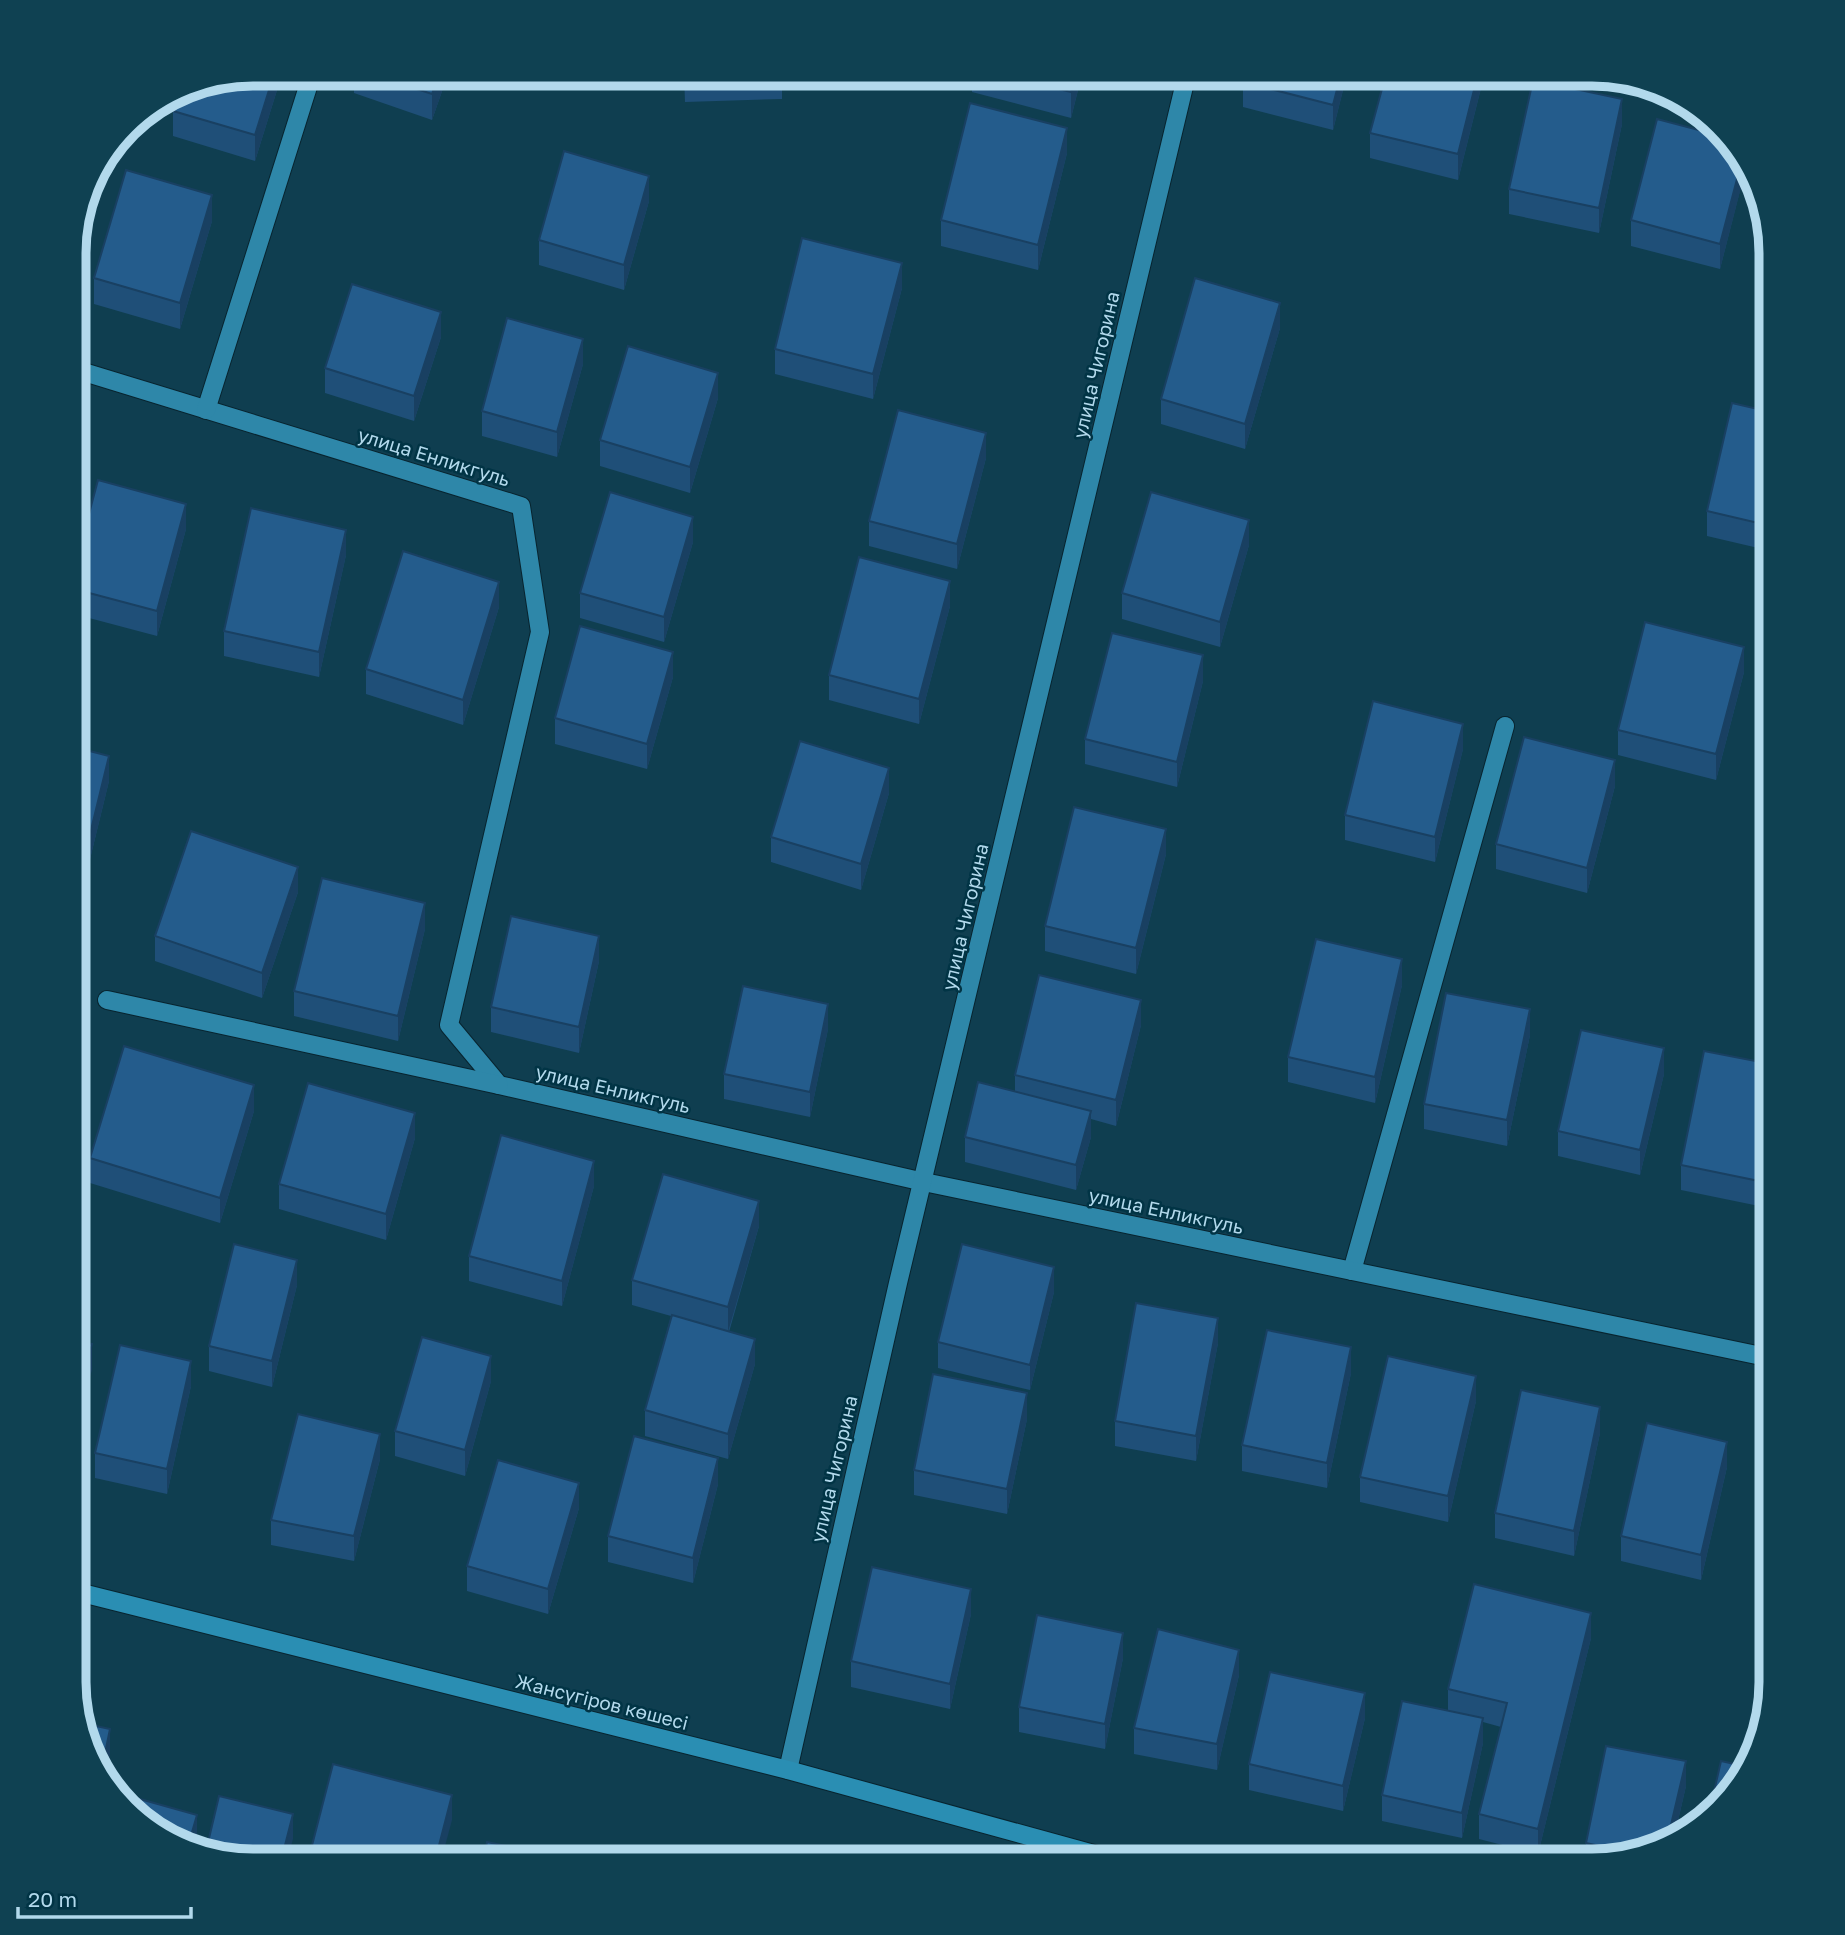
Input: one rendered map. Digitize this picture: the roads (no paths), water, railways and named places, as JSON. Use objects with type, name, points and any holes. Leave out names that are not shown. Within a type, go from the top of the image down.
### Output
[{"type":"main road","name":"Жансүгіров көшесі","points":[[86,1594],[788,1770],[1075,1849]]},
{"type":"street","points":[[206,410],[308,86]]},
{"type":"street","name":"улица Чигорина","points":[[788,1770],[895,1297],[1184,86]]},
{"type":"street","name":"улица Енликгуль","points":[[86,373],[521,506],[540,632],[449,1025],[499,1085],[924,1182],[1759,1355]]},
{"type":"street","points":[[1352,1271],[1504,726]]},
{"type":"street","points":[[107,1000],[499,1085]]}]
